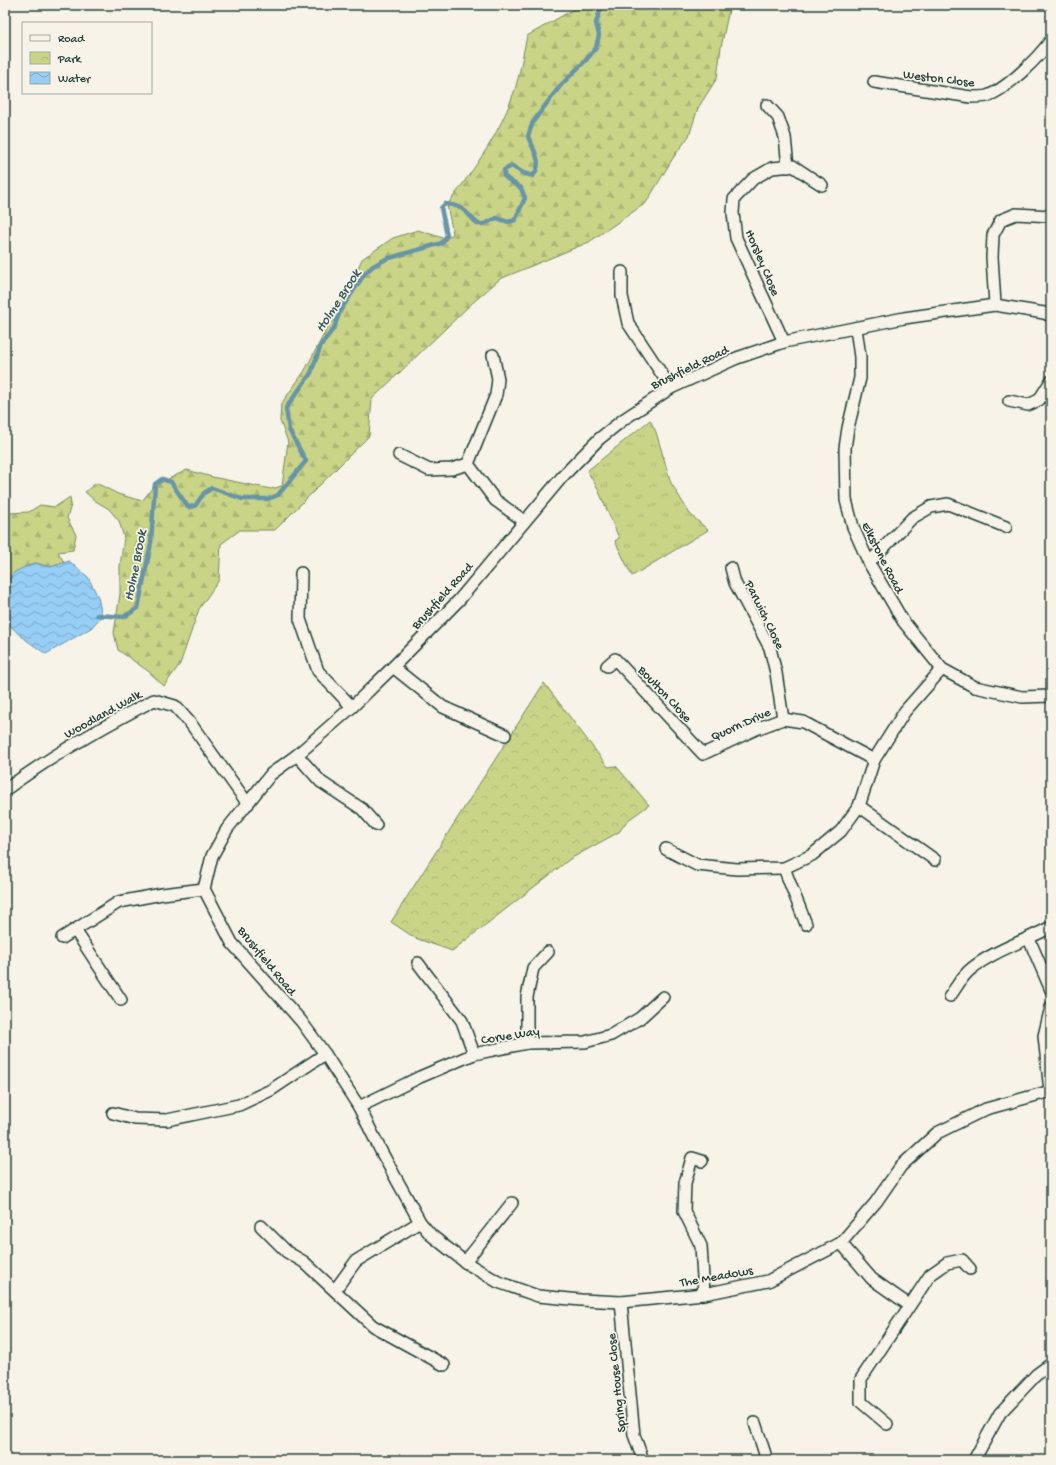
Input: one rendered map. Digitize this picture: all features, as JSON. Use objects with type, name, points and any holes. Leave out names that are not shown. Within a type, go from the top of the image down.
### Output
[{"type":"street","name":"Weston Close","points":[[874,82],[971,97],[987,96],[1006,85],[1044,50],[1051,40]]},
{"type":"street","points":[[767,105],[778,117],[785,137],[788,167],[794,166],[822,185]]},
{"type":"street","name":"Horsley Close","points":[[784,342],[736,238],[733,212],[734,199],[753,179],[772,168],[788,167]]},
{"type":"street","points":[[995,305],[992,257],[993,235],[1001,220],[1016,214],[1051,216]]},
{"type":"street","points":[[622,272],[622,296],[628,323],[671,388]]},
{"type":"street","name":"Brushfield Road","points":[[382,1153],[359,1107],[325,1054],[301,1021],[232,943],[204,889],[212,856],[227,829],[272,774],[297,755],[352,707],[459,600],[562,477],[599,439],[624,419],[671,388],[737,358],[784,342],[904,318],[995,305],[1044,312],[1051,316]]},
{"type":"street","name":"Elkstone Road","points":[[856,328],[860,356],[860,378],[848,428],[845,448],[846,500],[853,527],[869,563],[902,621],[942,669],[975,688],[1022,697],[1051,696]]},
{"type":"street","points":[[468,464],[496,395],[498,379],[493,355]]},
{"type":"street","points":[[1009,401],[1028,405],[1039,400],[1051,382]]},
{"type":"street","points":[[399,456],[429,470],[452,469],[468,464]]},
{"type":"street","points":[[468,464],[495,500],[524,521]]},
{"type":"street","points":[[869,563],[912,518],[931,507],[948,504],[1006,527]]},
{"type":"street","name":"Parwich Close","points":[[731,568],[735,583],[770,648],[783,719]]},
{"type":"street","points":[[301,573],[300,619],[318,671],[352,707]]},
{"type":"street","name":"Boulton Close","points":[[607,666],[615,659],[703,754]]},
{"type":"street","points":[[393,667],[443,707],[505,735]]},
{"type":"street","points":[[666,849],[697,865],[737,869],[784,868],[812,855],[841,831],[859,806],[874,760],[905,711],[942,669]]},
{"type":"street","name":"Woodland Walk","points":[[5,790],[34,768],[100,729],[154,700],[175,706],[192,724],[248,804]]},
{"type":"street","name":"Quorn Drive","points":[[703,754],[756,729],[783,719],[803,722],[874,760]]},
{"type":"street","points":[[297,755],[321,782],[362,809],[376,825]]},
{"type":"street","points":[[859,806],[934,860]]},
{"type":"street","points":[[784,868],[806,924]]},
{"type":"street","points":[[62,938],[119,902],[162,894],[204,889]]},
{"type":"street","points":[[950,996],[970,970],[995,954],[1029,939],[1051,927]]},
{"type":"street","points":[[75,930],[121,1000]]},
{"type":"street","points":[[1029,939],[1051,990]]},
{"type":"street","points":[[528,1043],[527,997],[533,968],[548,952]]},
{"type":"street","points":[[418,963],[462,1021],[474,1054]]},
{"type":"street","name":"Corve Way","points":[[359,1107],[420,1077],[474,1054],[528,1043],[585,1042],[611,1035],[640,1018],[663,997]]},
{"type":"street","points":[[1051,1007],[1044,1036],[1051,1091]]},
{"type":"street","points":[[113,1113],[135,1119],[167,1120],[239,1105],[271,1090],[325,1054]]},
{"type":"street","name":"The Meadows","points":[[382,1153],[420,1222],[431,1235],[465,1262],[498,1282],[538,1296],[621,1302],[704,1294],[768,1281],[840,1243],[876,1202],[901,1166],[937,1133],[986,1108],[1051,1091]]},
{"type":"street","points":[[702,1161],[692,1158],[685,1182],[684,1211],[701,1246],[704,1294]]},
{"type":"street","points":[[465,1262],[512,1203]]},
{"type":"street","points":[[335,1290],[356,1261],[420,1222]]},
{"type":"street","points":[[261,1226],[286,1252],[304,1262],[373,1326],[444,1364]]},
{"type":"street","points":[[840,1243],[872,1279],[909,1305]]},
{"type":"street","points":[[887,1424],[861,1402],[861,1379],[930,1275],[947,1263],[962,1260],[970,1269]]},
{"type":"street","name":"Spring House Close","points":[[621,1302],[634,1435],[643,1460]]},
{"type":"street","points":[[974,1460],[1000,1413],[1036,1375],[1051,1364]]},
{"type":"street","points":[[755,1423],[765,1454],[764,1460]]},
{"type":"green space","points":[[575,5],[730,5],[721,47],[717,78],[698,108],[689,136],[673,158],[646,203],[589,242],[500,279],[470,305],[372,399],[369,436],[275,530],[240,530],[221,544],[219,580],[199,609],[180,664],[164,686],[148,671],[118,650],[114,633],[120,594],[120,566],[124,538],[119,521],[109,509],[94,500],[85,492],[96,483],[118,494],[142,501],[154,486],[187,470],[212,477],[271,489],[282,486],[288,442],[280,421],[281,404],[304,372],[362,259],[393,238],[418,230],[446,239],[453,234],[447,205],[487,148],[503,118],[516,86],[527,36],[574,9]]},
{"type":"green space","points":[[650,420],[656,432],[671,483],[690,514],[708,530],[632,576],[615,541],[619,538],[597,487],[587,471]]},
{"type":"green space","points":[[70,497],[71,505],[67,518],[76,535],[73,550],[58,552],[64,562],[51,567],[35,563],[5,590],[5,515],[8,513],[29,512],[40,505],[55,507]]},
{"type":"green space","points":[[544,683],[608,767],[616,766],[649,805],[627,821],[619,832],[570,859],[452,951],[415,938],[391,922]]},
{"type":"water","points":[[69,561],[88,577],[98,597],[102,616],[91,628],[46,654],[20,635],[8,622],[5,611],[6,588],[11,576],[22,568],[35,563],[51,567]]},
{"type":"waterway","name":"Holme Brook","points":[[97,615],[124,617],[138,608],[151,543],[155,484],[162,479],[171,482],[188,507],[195,506],[204,493],[212,488],[242,499],[268,499],[278,495],[306,461],[289,430],[286,408],[311,373],[321,345],[334,328],[340,311],[365,273],[373,266],[386,259],[442,243],[447,235],[441,208],[445,204],[461,208],[478,224],[484,224],[497,218],[508,222],[515,220],[525,198],[521,188],[504,176],[504,170],[512,166],[523,173],[533,176],[536,171],[538,161],[528,136],[533,122],[561,85],[596,48],[599,35],[596,23],[602,5]]}]
